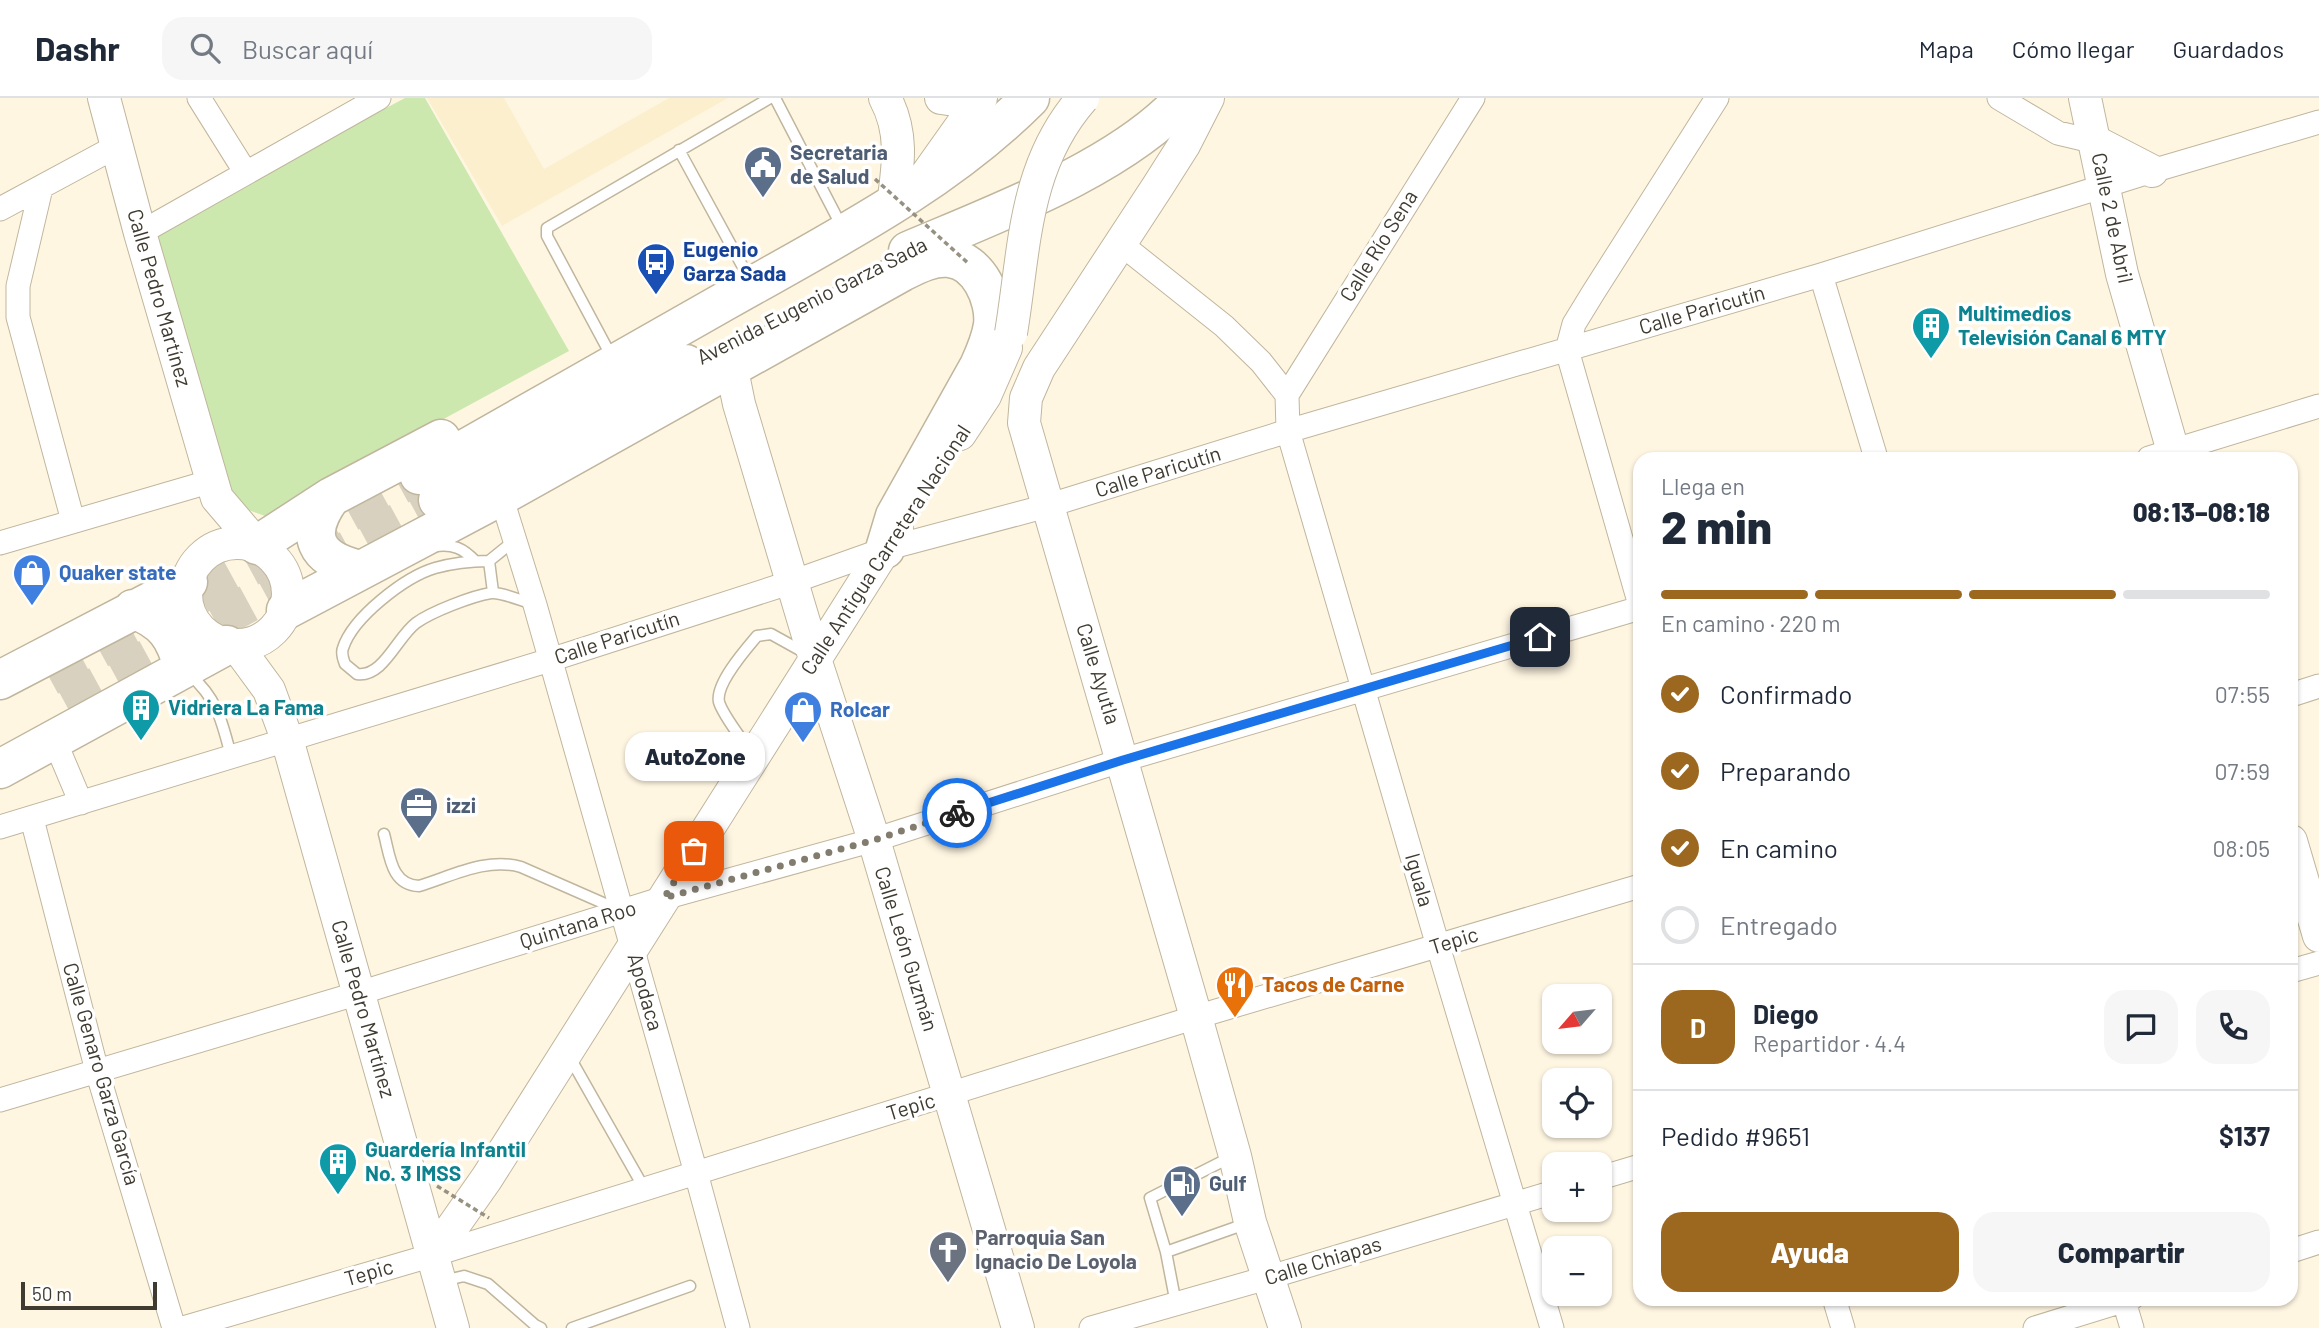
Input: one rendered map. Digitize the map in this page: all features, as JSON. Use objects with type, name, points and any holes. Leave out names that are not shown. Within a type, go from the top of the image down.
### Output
[{"type":"highway","name":"Avenida Eugenio Garza Sada","points":[[1030,98],[977,145],[894,191],[845,233],[741,292],[428,488],[594,414],[844,281],[1065,180],[1157,126],[1184,98]]},
{"type":"highway","points":[[277,622],[371,565],[738,366],[881,284],[927,261],[950,257],[973,270],[982,281],[993,306],[993,325],[984,356],[895,516],[885,549]]},
{"type":"highway","points":[[844,281],[881,284]]},
{"type":"highway","points":[[257,545],[331,497],[607,348],[685,309],[741,292]]},
{"type":"highway","points":[[738,366],[789,309]]},
{"type":"highway","points":[[331,497],[316,520],[317,543],[328,558],[337,564],[371,565]]},
{"type":"highway","points":[[0,680],[190,576]]},
{"type":"highway","points":[[133,609],[152,616],[166,629],[183,668]]},
{"type":"highway","points":[[0,769],[183,668],[232,645]]},
{"type":"highway","points":[[0,705],[57,690],[0,740]]},
{"type":"street","name":"Calle Pedro Martínez","points":[[104,98],[214,490],[257,545]]},
{"type":"street","points":[[199,98],[246,173]]},
{"type":"street","points":[[140,233],[246,173],[342,107],[379,98]]},
{"type":"street","points":[[884,98],[897,124],[899,142],[894,191]]},
{"type":"street","points":[[941,98],[971,98]]},
{"type":"street","points":[[894,191],[981,98]]},
{"type":"street","name":"Calle Antigua Carretera Nacional","points":[[437,1268],[471,1201],[985,396],[1011,333],[1034,186],[1061,126],[1083,98]]},
{"type":"street","name":"Calle Ayutla","points":[[1208,98],[1184,145],[1039,368],[1026,398],[1024,423],[1196,1017],[1235,1156],[1250,1222],[1285,1328]]},
{"type":"street","name":"Calle Río Sena","points":[[1287,395],[1473,98]]},
{"type":"street","points":[[1633,581],[1567,350],[1574,324],[1717,98]]},
{"type":"street","points":[[1999,98],[2058,133],[2096,142],[2152,171]]},
{"type":"street","name":"Calle 2 de Abril","points":[[2085,98],[2122,274],[2166,452]]},
{"type":"street","name":"Calle Paricutín","points":[[0,827],[550,660],[885,549],[1047,506],[1288,431],[1821,275],[2152,171],[2319,122]]},
{"type":"street","points":[[0,209],[117,146]]},
{"type":"street","points":[[41,188],[18,286],[18,317],[73,521]]},
{"type":"street","points":[[1121,244],[1224,326],[1261,362],[1287,395]]},
{"type":"street","points":[[1821,275],[1874,452]]},
{"type":"street","name":"Calle León Guzmán","points":[[738,366],[739,404],[815,659],[874,840],[1018,1328]]},
{"type":"street","name":"Iguala","points":[[1287,395],[1288,431],[1552,1328]]},
{"type":"street","points":[[2182,452],[2319,406]]},
{"type":"street","points":[[0,543],[73,521],[214,490],[190,576],[186,596],[196,625],[209,636],[232,645],[254,643],[277,622],[288,596],[281,568],[257,545],[221,545],[207,552],[190,576]]},
{"type":"street","name":"Apodaca","points":[[501,496],[535,605],[738,1328]]},
{"type":"street","name":"Quintana Roo","points":[[0,1100],[359,993],[664,898],[874,840],[1123,760],[1633,608]]},
{"type":"street","name":"Calle Pedro Martínez","points":[[269,690],[277,622]]},
{"type":"street","name":"Calle Pedro Martínez","points":[[232,645],[269,690],[287,739],[453,1328]]},
{"type":"street","points":[[2298,693],[2319,686]]},
{"type":"street","points":[[54,739],[81,803]]},
{"type":"street","name":"Calle Genaro Garza García","points":[[32,819],[97,1071],[174,1328]]},
{"type":"street","points":[[2298,865],[2319,936]]},
{"type":"street","name":"Tepic","points":[[183,1328],[437,1268],[480,1230],[696,1173],[1196,1017],[1633,888]]},
{"type":"street","points":[[2298,969],[2319,963]]},
{"type":"street","points":[[480,1230],[468,1232],[517,1155],[516,1132]]},
{"type":"street","points":[[1612,1174],[1633,1168]]},
{"type":"street","name":"Calle Chiapas","points":[[1091,1328],[1542,1195]]},
{"type":"street","points":[[2298,1249],[2319,1242]]},
{"type":"street","points":[[1836,1306],[1843,1328]]},
{"type":"street","points":[[2035,1328],[2104,1306]]},
{"type":"street","points":[[2127,1306],[2132,1328]]},
{"type":"lane","points":[[607,348],[547,236],[547,228],[772,98],[845,233]]},
{"type":"lane","points":[[679,150],[741,292]]},
{"type":"lane","points":[[515,540],[489,561],[434,568],[392,592],[363,618],[352,632],[343,648],[345,664],[357,674],[370,673],[383,662],[401,636],[419,621],[442,610],[493,593],[535,605]]},
{"type":"lane","points":[[371,565],[446,545],[460,548],[475,561]]},
{"type":"lane","points":[[489,561],[493,593]]},
{"type":"lane","points":[[753,757],[720,704],[719,693],[737,660],[757,636],[771,634],[815,659]]},
{"type":"lane","points":[[183,668],[213,700],[230,756]]},
{"type":"lane","points":[[384,834],[394,873],[409,885],[419,886],[487,865],[507,863],[532,871],[622,911]]},
{"type":"lane","points":[[566,1051],[644,1188]]},
{"type":"lane","points":[[1176,1304],[1166,1252],[1150,1198],[1235,1156]]},
{"type":"lane","points":[[1166,1252],[1250,1222]]},
{"type":"lane","points":[[437,1268],[488,1284],[541,1328]]},
{"type":"lane","points":[[572,1328],[690,1286]]},
{"type":"path","points":[[894,191],[969,264]]},
{"type":"path","points":[[437,1186],[480,1230]]},
{"type":"shaded area","points":[[427,98],[504,98],[544,169],[669,98],[728,98],[502,226]]},
{"type":"green space","points":[[405,98],[425,98],[569,351],[265,516],[226,502],[155,231]]},
{"type":"tunnel","points":[[49,677],[419,475]]},
{"type":"tunnel","points":[[65,703],[437,501]]},
{"type":"way so far","points":[[694,851],[664,898],[874,840],[957,813]]},
{"type":"place","name":"Secretaria de Salud","points":[[763,199]]},
{"type":"place","name":"Eugenio Garza Sada","points":[[656,296]]},
{"type":"place","name":"Multimedios Televisión Canal 6 MTY","points":[[1931,360]]},
{"type":"place","name":"Quaker state","points":[[32,607]]},
{"type":"place","name":"Vidriera La Fama","points":[[141,742]]},
{"type":"place","name":"Rolcar","points":[[803,744]]},
{"type":"place","name":"izzi","points":[[419,840]]},
{"type":"place","name":"AutoZone","points":[[694,851]]},
{"type":"place","name":"Tacos de Carne","points":[[1235,1019]]},
{"type":"place","name":"Guardería Infantil No. 3 IMSS","points":[[338,1196]]},
{"type":"place","name":"Gulf","points":[[1182,1218]]},
{"type":"place","name":"Parroquia San Ignacio De Loyola","points":[[948,1284]]},
{"type":"route","points":[[957,813],[1123,760],[1540,637]]}]
